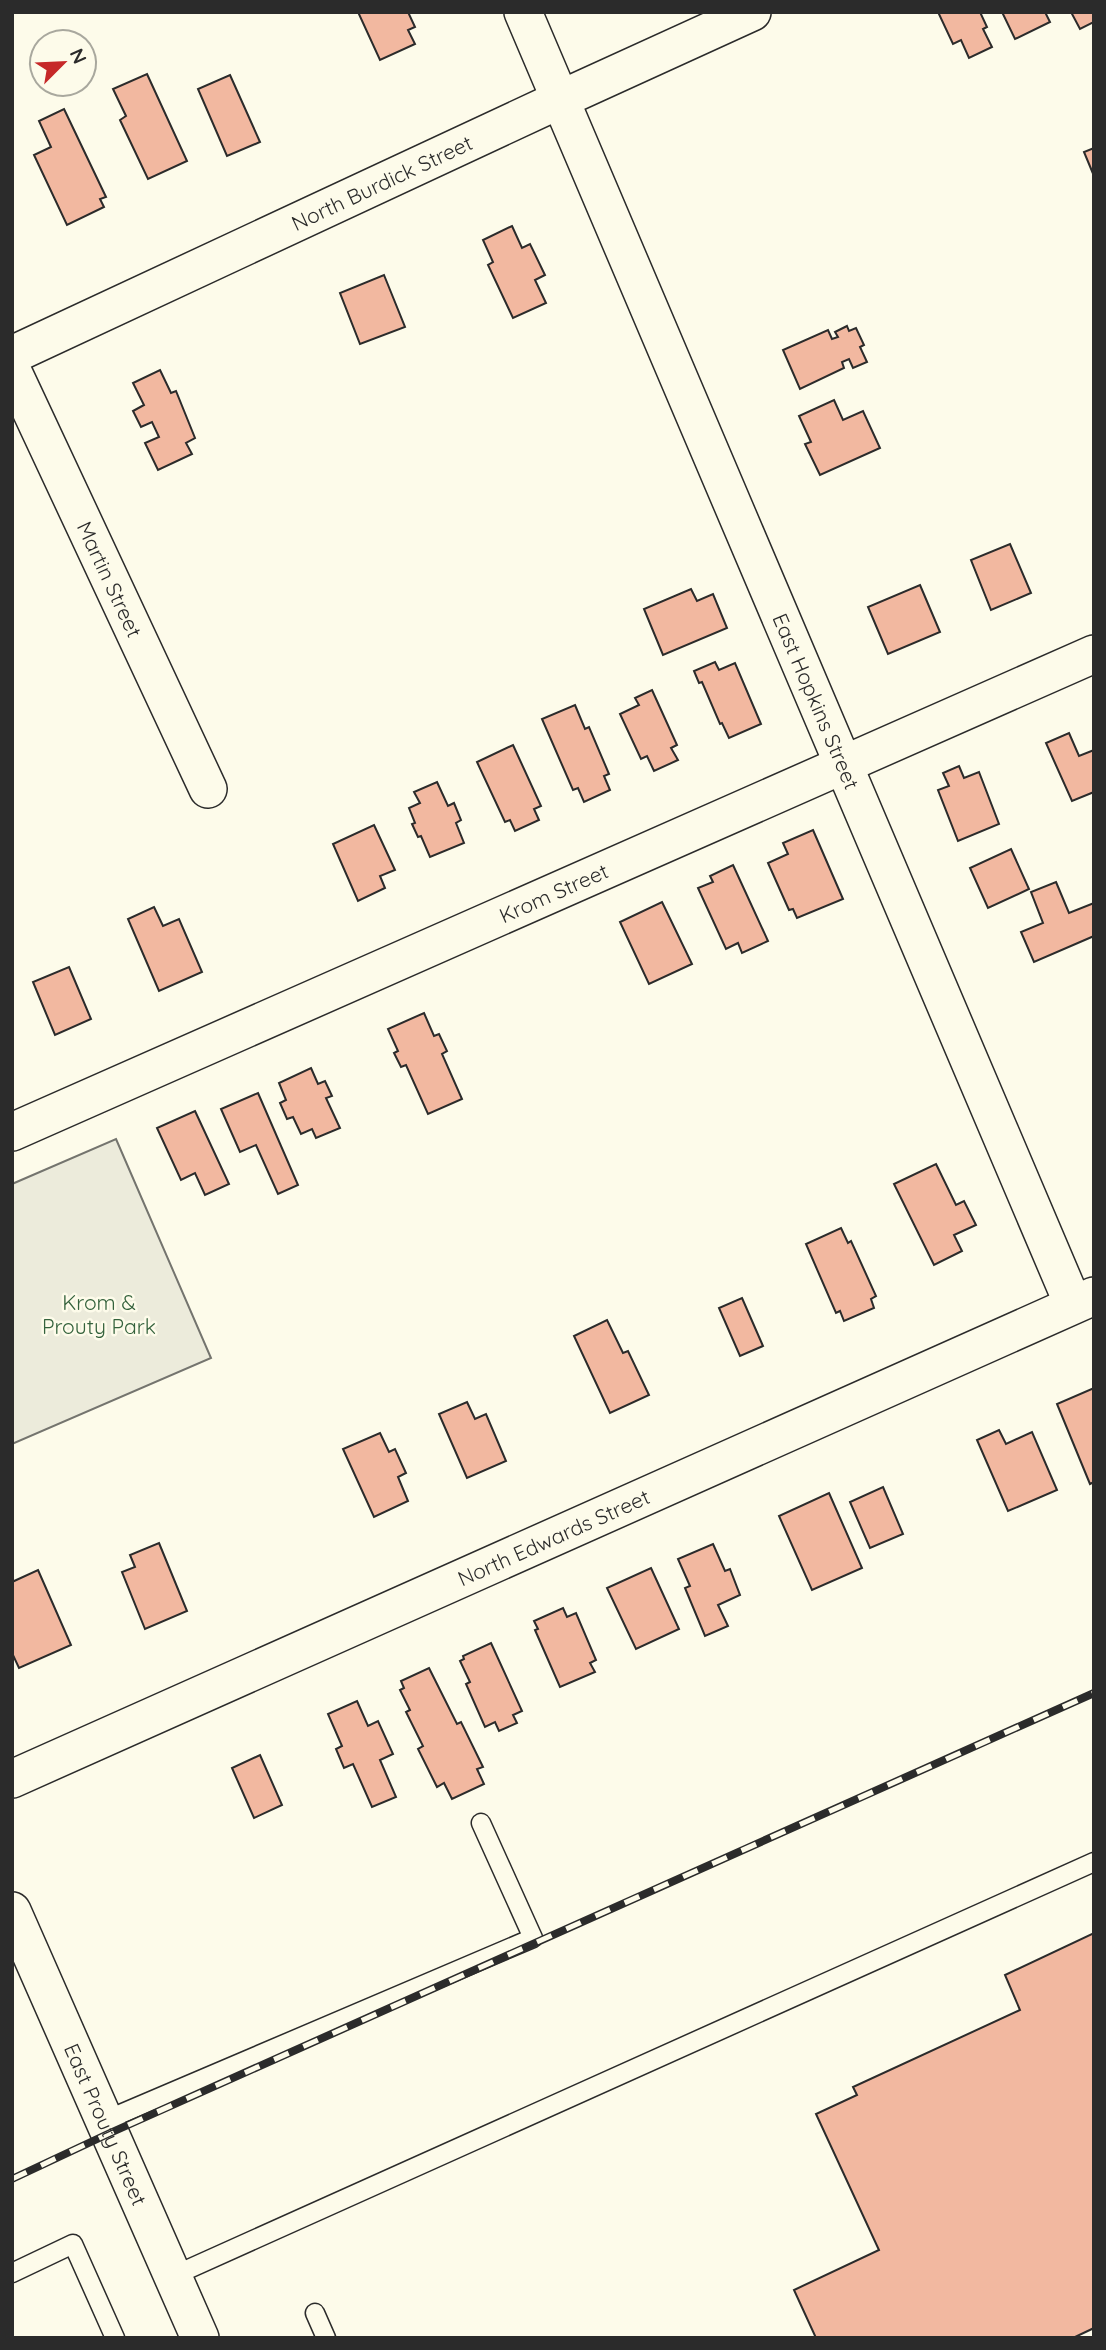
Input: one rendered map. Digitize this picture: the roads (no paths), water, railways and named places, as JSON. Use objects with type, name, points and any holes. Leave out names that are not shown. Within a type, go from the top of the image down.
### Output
[{"type":"street","name":"East Hopkins Street","points":[[523,12],[842,765],[1084,1300]]},
{"type":"street","name":"North Burdick Street","points":[[12,355],[752,12]]},
{"type":"street","name":"Martin Street","points":[[12,370],[208,789]]},
{"type":"street","name":"Krom Street","points":[[12,1132],[1094,654]]},
{"type":"street","name":"North Edwards Street","points":[[12,1779],[1084,1300]]},
{"type":"street","name":"East Prouty Street","points":[[12,1911],[198,2337]]},
{"type":"lane","points":[[104,2121],[533,1938],[481,1823]]},
{"type":"lane","points":[[173,2276],[1094,1862]]},
{"type":"lane","points":[[12,2273],[73,2244],[115,2338]]},
{"type":"lane","points":[[315,2314],[326,2338]]},
{"type":"railway","points":[[12,2179],[1094,1693]]},
{"type":"park label","name":"Krom & Prouty Park","points":[[99,1314]]}]
